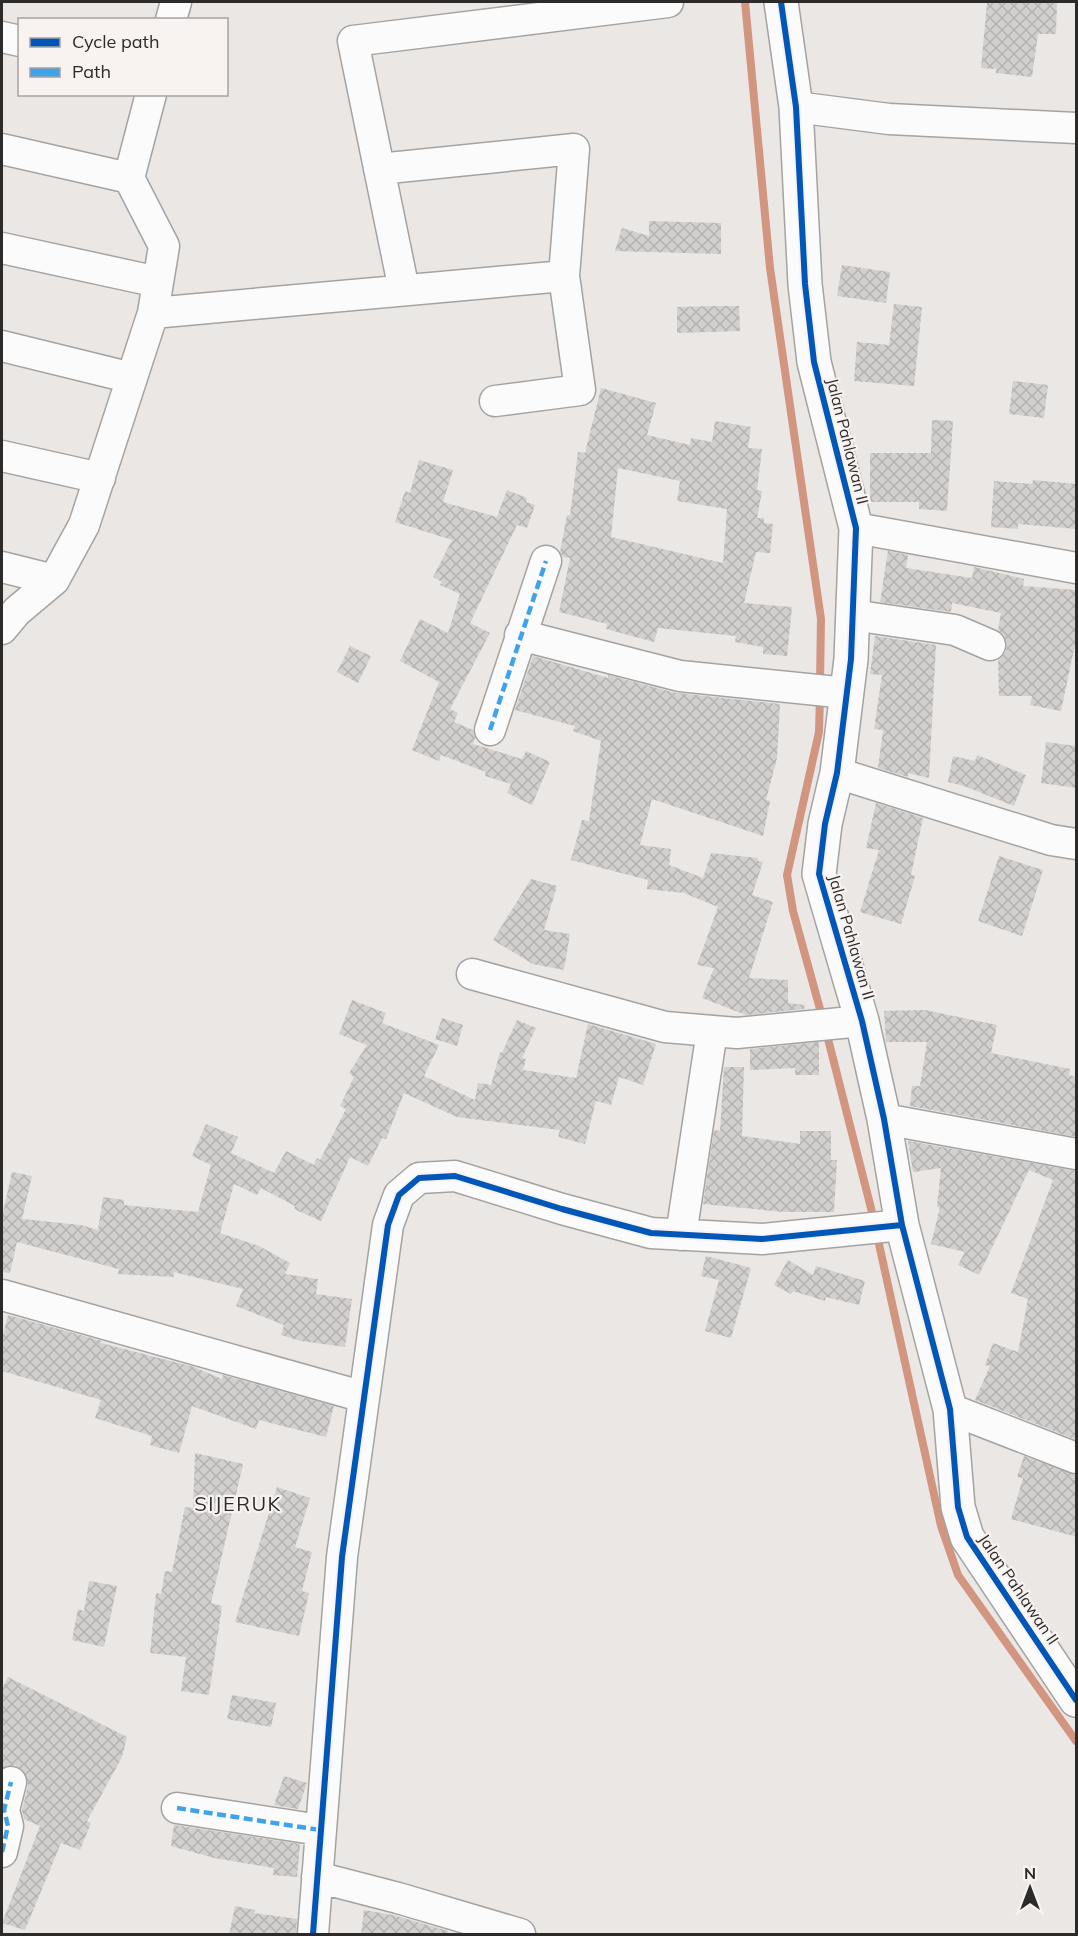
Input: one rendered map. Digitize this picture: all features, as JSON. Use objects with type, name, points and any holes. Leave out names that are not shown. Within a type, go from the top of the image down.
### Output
[{"type":"street","points":[[172,18],[176,2]]},
{"type":"street","points":[[404,290],[353,41],[668,2]]},
{"type":"street","name":"Jalan Pahlawan II","points":[[781,2],[796,107],[805,284],[814,362],[856,528],[852,615],[840,693],[837,773],[825,824],[819,874],[853,1022],[884,1119],[898,1226],[950,1409],[958,1506],[968,1537],[1077,1700]]},
{"type":"street","points":[[2,37],[18,41]]},
{"type":"street","points":[[2,628],[16,611],[54,580],[84,525],[153,313],[164,246],[129,178],[151,96]]},
{"type":"street","points":[[796,107],[889,119],[1077,128]]},
{"type":"street","points":[[2,149],[129,178]]},
{"type":"street","points":[[379,169],[574,149],[564,276],[580,390],[495,401]]},
{"type":"street","points":[[2,248],[158,282]]},
{"type":"street","points":[[153,313],[564,276]]},
{"type":"street","points":[[2,346],[132,378]]},
{"type":"street","points":[[2,456],[100,478]]},
{"type":"street","points":[[856,528],[1077,568]]},
{"type":"street","points":[[490,730],[546,561]]},
{"type":"street","points":[[2,567],[54,580]]},
{"type":"street","points":[[852,615],[955,630],[990,645]]},
{"type":"street","points":[[520,635],[680,676],[840,693]]},
{"type":"street","points":[[837,773],[1051,840],[1077,844]]},
{"type":"street","points":[[472,974],[665,1027],[737,1033],[853,1022]]},
{"type":"street","points":[[681,1235],[712,1031]]},
{"type":"street","points":[[884,1119],[1077,1154]]},
{"type":"street","points":[[313,1935],[342,1557],[388,1225],[399,1196],[419,1178],[455,1176],[562,1209],[651,1233],[762,1239],[898,1226]]},
{"type":"street","points":[[2,1295],[364,1397]]},
{"type":"street","points":[[950,1409],[1077,1458]]},
{"type":"street","points":[[2,1852],[8,1826],[4,1810],[11,1782]]},
{"type":"street","points":[[177,1808],[320,1830]]},
{"type":"street","points":[[317,1877],[398,1898],[520,1935]]},
{"type":"building","points":[[987,2],[1057,2],[1056,34],[1038,34],[1032,77],[996,73],[996,69],[981,68]]},
{"type":"building","points":[[649,221],[721,223],[721,254],[615,251],[622,228],[649,236]]},
{"type":"building","points":[[842,265],[890,272],[886,303],[837,296]]},
{"type":"building","points":[[894,304],[922,307],[914,386],[854,381],[857,342],[889,345]]},
{"type":"building","points":[[739,306],[740,331],[677,333],[677,307]]},
{"type":"building","points":[[1013,381],[1048,385],[1044,418],[1009,414]]},
{"type":"building","points":[[601,388],[656,403],[647,435],[690,445],[691,438],[712,442],[715,421],[751,427],[748,448],[762,449],[757,490],[762,491],[757,518],[764,518],[764,523],[773,524],[770,553],[756,552],[744,603],[792,607],[787,656],[763,654],[763,647],[735,642],[736,636],[658,628],[654,642],[606,629],[607,624],[559,612],[570,558],[563,557],[560,552],[567,515],[570,516],[578,452],[585,453]],"holes":[[[618,468],[680,481],[677,501],[727,509],[723,563],[611,537]]]},
{"type":"building","points":[[932,420],[953,421],[947,511],[919,509],[919,502],[870,502],[870,453],[931,453]]},
{"type":"building","points":[[419,460],[453,470],[443,502],[497,517],[507,490],[527,498],[526,502],[535,505],[527,528],[517,525],[470,623],[490,633],[450,709],[458,713],[454,722],[473,730],[475,738],[473,744],[522,759],[526,751],[550,762],[532,805],[507,793],[511,784],[485,776],[486,772],[441,755],[439,761],[412,750],[439,682],[400,661],[420,619],[448,633],[460,594],[440,585],[442,582],[433,577],[452,540],[395,522],[405,491],[410,493]]},
{"type":"building","points":[[1033,480],[1077,484],[1077,529],[1018,524],[1018,529],[991,527],[994,481],[1032,484]]},
{"type":"building","points":[[888,551],[908,555],[906,568],[972,578],[974,567],[1024,579],[1023,586],[1077,590],[1077,635],[1061,711],[1030,705],[1032,696],[999,696],[998,660],[1006,652],[1007,644],[1004,635],[998,630],[1001,613],[952,603],[951,612],[880,602]]},
{"type":"building","points":[[875,636],[936,645],[929,778],[908,773],[908,777],[878,768],[883,730],[874,729],[882,675],[870,674]]},
{"type":"building","points":[[350,646],[371,656],[358,683],[337,672]]},
{"type":"building","points":[[533,656],[608,678],[608,675],[676,693],[780,704],[777,758],[766,800],[770,801],[763,836],[652,799],[640,845],[671,849],[669,865],[703,878],[711,853],[758,858],[758,861],[763,862],[752,895],[773,902],[749,978],[788,980],[788,1003],[805,1005],[804,1009],[746,1015],[702,998],[714,968],[697,965],[718,907],[684,893],[647,889],[648,880],[571,860],[582,820],[589,821],[601,741],[573,731],[575,726],[515,710]]},
{"type":"building","points":[[1046,742],[1077,746],[1077,788],[1041,783]]},
{"type":"building","points":[[977,755],[1026,775],[1014,806],[948,782],[953,756],[975,761]]},
{"type":"building","points":[[876,803],[923,818],[911,875],[915,876],[901,924],[860,912],[879,850],[866,848]]},
{"type":"building","points":[[999,856],[1043,870],[1022,936],[978,921]]},
{"type":"building","points":[[531,879],[557,886],[544,930],[570,934],[564,970],[533,964],[493,940]]},
{"type":"building","points":[[352,1000],[386,1013],[382,1023],[439,1045],[424,1076],[475,1100],[478,1083],[491,1085],[500,1052],[502,1053],[517,1020],[536,1028],[522,1058],[526,1059],[523,1070],[576,1078],[588,1024],[656,1044],[643,1085],[619,1077],[611,1105],[596,1101],[585,1144],[558,1137],[560,1130],[457,1117],[404,1093],[386,1139],[382,1138],[368,1166],[350,1157],[321,1221],[294,1209],[295,1206],[261,1188],[257,1195],[234,1184],[220,1233],[259,1246],[290,1263],[285,1274],[318,1279],[316,1294],[352,1299],[345,1347],[301,1341],[281,1335],[284,1325],[236,1306],[243,1289],[174,1272],[174,1277],[118,1274],[119,1269],[17,1242],[10,1273],[2,1272],[2,1217],[12,1172],[32,1176],[22,1219],[81,1225],[98,1230],[103,1197],[124,1200],[124,1205],[198,1212],[211,1165],[192,1156],[206,1124],[238,1137],[231,1153],[274,1173],[286,1151],[314,1165],[317,1158],[320,1160],[346,1109],[340,1106],[354,1077],[349,1073],[367,1045],[339,1034]]},
{"type":"building","points":[[925,1010],[997,1025],[991,1053],[1070,1069],[1069,1075],[1077,1077],[1077,1137],[910,1106],[912,1086],[920,1086],[927,1042],[886,1042],[884,1011]]},
{"type":"building","points":[[442,1018],[463,1025],[457,1046],[435,1039]]},
{"type":"building","points":[[819,1042],[819,1075],[795,1075],[795,1068],[750,1070],[750,1049]]},
{"type":"building","points":[[724,1067],[744,1067],[742,1136],[800,1144],[800,1131],[831,1131],[831,1160],[837,1160],[834,1212],[783,1212],[703,1204],[714,1130],[720,1131]]},
{"type":"building","points":[[908,1141],[1077,1171],[1077,1440],[975,1400],[990,1366],[985,1365],[993,1343],[1018,1352],[1028,1299],[1011,1293],[1053,1180],[1029,1170],[979,1275],[958,1265],[965,1252],[931,1244],[940,1207],[937,1207],[941,1168],[913,1172]]},
{"type":"building","points":[[706,1256],[751,1268],[731,1338],[705,1331],[719,1280],[701,1276]]},
{"type":"building","points":[[788,1260],[813,1275],[816,1266],[865,1281],[859,1305],[826,1297],[825,1301],[793,1291],[791,1294],[774,1285]]},
{"type":"building","points":[[8,1315],[102,1341],[101,1343],[194,1367],[222,1379],[223,1375],[334,1406],[326,1437],[259,1420],[256,1429],[192,1406],[179,1453],[150,1445],[152,1436],[95,1418],[101,1400],[2,1371],[2,1339]]},
{"type":"building","points":[[195,1453],[243,1464],[211,1603],[222,1606],[209,1695],[181,1691],[186,1657],[150,1653],[156,1593],[161,1594],[165,1571],[172,1572],[185,1507],[193,1508]]},
{"type":"building","points":[[1024,1456],[1077,1475],[1077,1537],[1011,1519],[1023,1478],[1017,1477]]},
{"type":"building","points":[[277,1487],[310,1498],[295,1547],[312,1552],[302,1591],[309,1593],[299,1636],[235,1622]]},
{"type":"building","points":[[89,1581],[117,1586],[104,1647],[72,1640],[78,1609],[84,1611]]},
{"type":"building","points":[[8,1677],[127,1737],[122,1757],[87,1821],[91,1823],[80,1850],[61,1843],[25,1930],[2,1923],[40,1826],[24,1819],[22,1810],[28,1786],[23,1770],[15,1765],[2,1768],[2,1689]]},
{"type":"building","points":[[232,1695],[276,1703],[271,1727],[227,1719]]},
{"type":"building","points":[[284,1776],[307,1783],[298,1809],[274,1805]]},
{"type":"building","points":[[174,1825],[300,1844],[297,1877],[273,1875],[274,1868],[214,1858],[171,1846]]},
{"type":"building","points":[[235,1906],[255,1910],[254,1913],[297,1919],[296,1935],[229,1935]]},
{"type":"building","points":[[364,1910],[393,1915],[448,1931],[448,1935],[361,1935]]},
{"type":"waterway","points":[[745,2],[770,268],[821,619],[820,683]]},
{"type":"waterway","points":[[820,695],[819,732],[787,875],[793,911],[823,1020]]},
{"type":"waterway","points":[[826,1031],[874,1220]]},
{"type":"waterway","points":[[877,1235],[941,1526],[958,1575],[1076,1741]]},
{"type":"marked path","points":[[490,730],[546,561]]},
{"type":"marked path","points":[[2,1852],[8,1826],[4,1810],[11,1782]]},
{"type":"marked path","points":[[177,1808],[320,1830]]},
{"type":"cycle path","points":[[781,2],[796,107],[805,284],[814,362],[856,528],[851,659],[837,773],[825,824],[819,874],[862,1021],[884,1119],[902,1225],[950,1409],[958,1507],[967,1537],[1076,1700]]},
{"type":"cycle path","points":[[313,1934],[342,1557],[388,1225],[399,1195],[419,1178],[455,1176],[562,1209],[651,1233],[762,1239],[902,1225]]},
{"type":"district","name":"SIJERUK","points":[[238,1504]]}]
